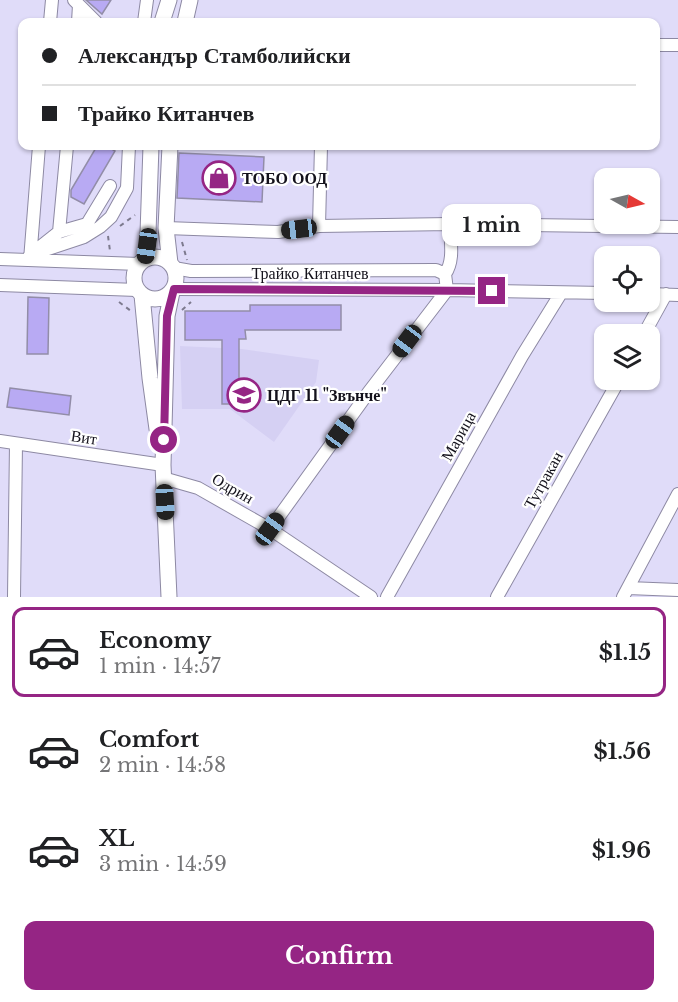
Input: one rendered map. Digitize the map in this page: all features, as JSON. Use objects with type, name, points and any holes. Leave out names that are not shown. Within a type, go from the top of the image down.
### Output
[{"type":"main road","points":[[163,18],[169,0]]},
{"type":"main road","points":[[186,18],[190,0]]},
{"type":"main road","points":[[151,150],[149,211],[142,262],[134,277],[145,315],[150,378],[163,471]]},
{"type":"main road","points":[[170,150],[166,228],[172,266],[177,280],[167,316],[163,471],[170,597]]},
{"type":"main road","points":[[142,262],[158,257],[172,266]]},
{"type":"main road","points":[[139,293],[154,300],[167,296],[173,290]]},
{"type":"street","points":[[50,18],[52,0]]},
{"type":"street","points":[[145,18],[147,0]]},
{"type":"street","points":[[77,2],[78,18]]},
{"type":"street","points":[[77,2],[92,18]]},
{"type":"street","points":[[660,45],[678,45]]},
{"type":"street","points":[[30,258],[39,150]]},
{"type":"street","points":[[59,232],[67,150]]},
{"type":"street","points":[[30,258],[111,225],[111,217],[127,189],[129,150]]},
{"type":"street","points":[[319,226],[321,150]]},
{"type":"street","points":[[30,258],[59,232],[87,224],[110,186]]},
{"type":"street","points":[[166,228],[278,231],[319,226],[450,224],[678,227]]},
{"type":"street","points":[[270,529],[368,393],[447,290],[446,274],[451,261],[450,224]]},
{"type":"street","points":[[0,259],[30,258],[111,264],[142,262]]},
{"type":"street","name":"Трайко Китанчев","points":[[172,266],[191,271],[436,270],[446,274]]},
{"type":"street","points":[[0,285],[111,288],[139,293]]},
{"type":"street","name":"Трайко Китанчев","points":[[173,290],[447,290],[594,293]]},
{"type":"street","name":"Марица","points":[[387,597],[522,356],[561,292]]},
{"type":"street","points":[[651,324],[672,295]]},
{"type":"street","name":"Тутракан","points":[[497,597],[613,390]]},
{"type":"street","name":"Вит","points":[[0,441],[163,471]]},
{"type":"street","points":[[14,597],[16,444]]},
{"type":"street","name":"Одрин","points":[[163,471],[270,529],[371,597]]},
{"type":"street","points":[[626,593],[678,494]]},
{"type":"street","points":[[626,593],[678,590]]},
{"type":"path","points":[[111,264],[111,225],[149,211]]},
{"type":"path","points":[[180,236],[191,271]]},
{"type":"path","points":[[111,288],[111,296],[135,314],[145,315]]},
{"type":"shaded area","name":"ЦДГ 11 \"Звънче\"","points":[[180,346],[242,349],[319,360],[316,382],[274,442],[230,409],[182,409]]},
{"type":"building","points":[[86,0],[111,0],[102,14]]},
{"type":"building","points":[[95,150],[115,151],[84,204],[71,197],[71,190]]},
{"type":"building","name":"ТОБО ООД","points":[[179,153],[264,157],[262,202],[177,198]]},
{"type":"building","points":[[28,297],[49,298],[48,354],[27,354]]},
{"type":"building","points":[[250,305],[341,305],[341,330],[245,330],[246,339],[239,339],[239,404],[222,404],[222,340],[185,340],[185,311],[250,311]]},
{"type":"building","points":[[10,388],[71,396],[69,415],[7,407]]},
{"type":"place","name":"ТОБО ООД","points":[[219,178]]},
{"type":"place","name":"ЦДГ 11 \"Звънче\"","points":[[244,395]]},
{"type":"route","points":[[164,440],[167,316],[174,289],[492,291]]}]
